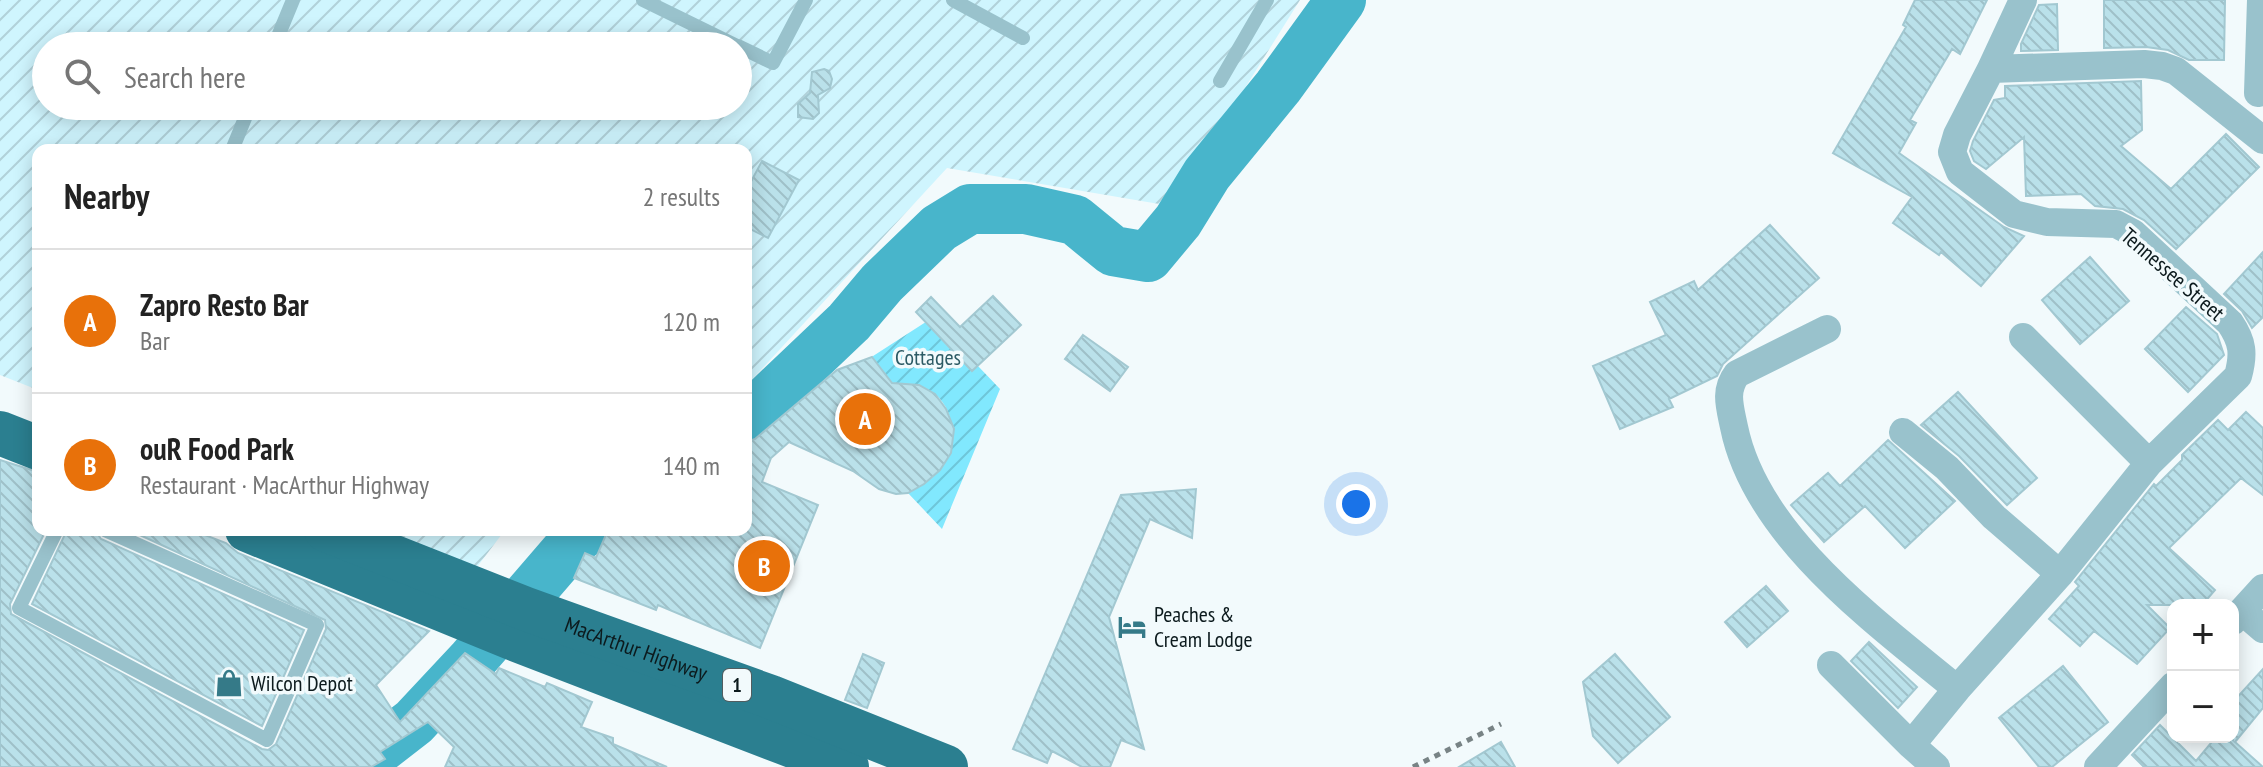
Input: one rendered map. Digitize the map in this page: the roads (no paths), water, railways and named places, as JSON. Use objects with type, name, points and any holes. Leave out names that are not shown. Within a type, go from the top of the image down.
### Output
[{"type":"highway","points":[[0,403],[32,416]]},
{"type":"highway","points":[[0,433],[32,446]]},
{"type":"highway","name":"MacArthur Highway","points":[[266,536],[427,586],[762,714],[946,767]]},
{"type":"highway","name":"MacArthur Highway","points":[[337,536],[427,586]]},
{"type":"highway","name":"MacArthur Highway","points":[[762,714],[847,767]]},
{"type":"street","name":"Tennessee Street","points":[[1911,745],[2060,574],[2149,463],[2238,376],[2244,356],[2240,337],[2230,323],[2133,233],[2116,224],[2047,222],[2014,214],[1960,172],[1952,152],[1957,135],[2023,0]]},
{"type":"street","points":[[2233,118],[2260,92],[2261,0]]},
{"type":"street","points":[[1991,69],[2162,66],[2176,71],[2263,140]]},
{"type":"street","points":[[1827,329],[1737,374],[1729,385],[1729,402],[1737,442],[1761,498],[1843,595],[1957,689]]},
{"type":"street","points":[[2023,337],[2149,463]]},
{"type":"street","points":[[1903,432],[1947,468],[1994,517],[2060,574]]},
{"type":"street","points":[[2246,621],[2263,588]]},
{"type":"street","points":[[1831,665],[1936,767]]},
{"type":"street","points":[[2098,767],[2167,692]]},
{"type":"lane","points":[[280,32],[293,0]]},
{"type":"lane","points":[[643,0],[709,32]]},
{"type":"lane","points":[[752,53],[773,63],[806,0]]},
{"type":"lane","points":[[953,0],[1023,38]]},
{"type":"lane","points":[[1220,81],[1267,0]]},
{"type":"lane","points":[[234,144],[244,120]]},
{"type":"lane","points":[[54,536],[19,608],[267,740],[317,625],[118,536]]},
{"type":"waterway","points":[[752,414],[849,322],[882,283],[939,228],[970,209],[1026,209],[1075,220],[1113,251],[1148,257],[1178,221],[1207,174],[1278,87],[1341,0]]},
{"type":"waterway","points":[[356,767],[414,722],[579,536]]},
{"type":"place","name":"Zapro Resto Bar","points":[[865,419]]},
{"type":"place","name":"ouR Food Park","points":[[764,566]]},
{"type":"place","name":"Peaches & Cream Lodge","points":[[1132,627]]},
{"type":"place","name":"Wilcon Depot","points":[[229,683]]},
{"type":"park label","name":"Cottages","points":[[928,357]]}]
